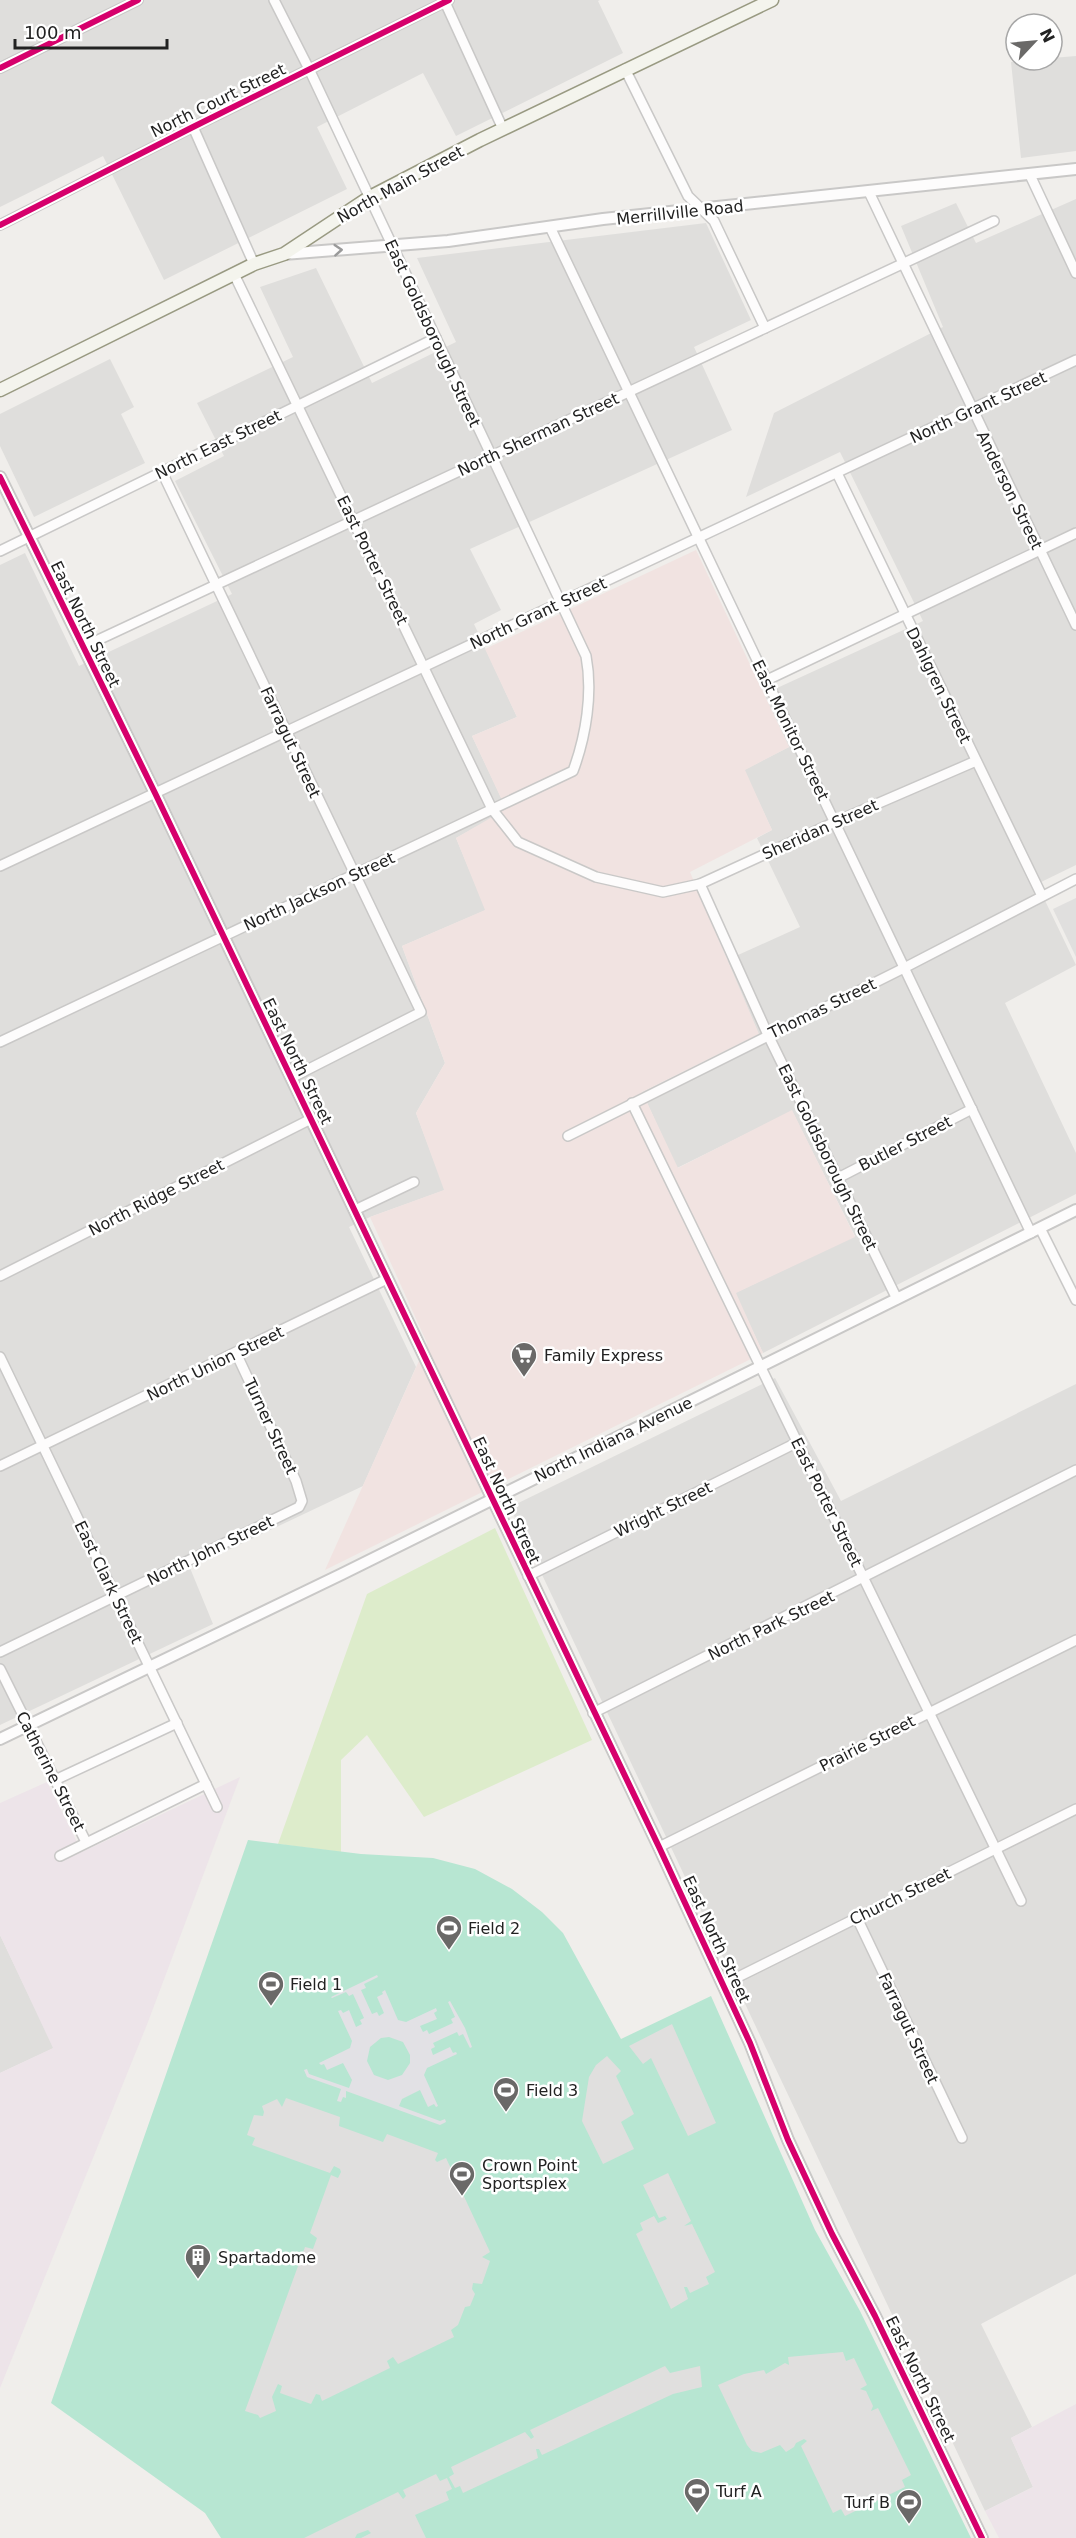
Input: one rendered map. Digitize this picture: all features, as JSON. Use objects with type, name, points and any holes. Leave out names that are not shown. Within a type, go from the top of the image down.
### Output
[{"type":"main road","name":"North Main Street","points":[[0,390],[254,264],[284,254],[370,197],[625,69],[772,0]]},
{"type":"street","points":[[0,68],[138,0]]},
{"type":"street","name":"East Goldsborough Street","points":[[274,0],[370,197],[586,656],[589,674],[583,744],[573,771]]},
{"type":"street","points":[[446,1],[504,129]]},
{"type":"street","name":"North Court Street","points":[[0,225],[446,1]]},
{"type":"street","points":[[625,69],[688,196],[701,211],[714,221],[765,328]]},
{"type":"street","points":[[193,127],[254,264]]},
{"type":"street","name":"Merrillville Road","points":[[284,254],[448,241],[550,227],[1076,170]]},
{"type":"street","points":[[1030,175],[1076,273]]},
{"type":"street","name":"Anderson Street","points":[[869,192],[971,410],[1076,625]]},
{"type":"street","name":"North Sherman Street","points":[[83,647],[994,221]]},
{"type":"street","name":"East Monitor Street","points":[[550,227],[972,1109],[1076,1300]]},
{"type":"street","name":"East Porter Street","points":[[234,274],[492,809],[518,842],[596,877],[663,892]]},
{"type":"street","name":"North East Street","points":[[0,551],[436,338]]},
{"type":"street","name":"North Grant Street","points":[[0,866],[1076,360]]},
{"type":"street","name":"Farragut Street","points":[[162,472],[421,1012],[291,1078]]},
{"type":"street","name":"Dahlgren Street","points":[[837,473],[1042,896]]},
{"type":"street","name":"East North Street","points":[[0,477],[155,793],[491,1500],[659,1847],[750,2043],[788,2140],[982,2538]]},
{"type":"street","points":[[767,680],[1076,533]]},
{"type":"street","name":"Sheridan Street","points":[[663,892],[700,884],[976,761]]},
{"type":"street","name":"North Jackson Street","points":[[0,1042],[573,771]]},
{"type":"street","name":"Thomas Street","points":[[568,1136],[1076,879]]},
{"type":"street","name":"East Goldsborough Street","points":[[700,884],[768,1035],[897,1299]]},
{"type":"street","name":"East Porter Street","points":[[632,1103],[1021,1901]]},
{"type":"street","name":"Butler Street","points":[[838,1178],[972,1109]]},
{"type":"street","name":"North Ridge Street","points":[[0,1276],[311,1119]]},
{"type":"street","points":[[355,1210],[414,1182]]},
{"type":"street","name":"North Indiana Avenue","points":[[0,1739],[491,1500],[1076,1210]]},
{"type":"street","name":"North Union Street","points":[[0,1466],[387,1279]]},
{"type":"street","name":"Turner Street","points":[[236,1353],[296,1481],[302,1501]]},
{"type":"street","name":"East Clark Street","points":[[0,1357],[217,1808]]},
{"type":"street","name":"Wright Street","points":[[528,1576],[798,1442]]},
{"type":"street","name":"North Park Street","points":[[593,1713],[1076,1470]]},
{"type":"street","name":"North John Street","points":[[0,1652],[289,1513],[299,1507],[302,1501]]},
{"type":"street","name":"Prairie Street","points":[[659,1847],[1076,1640]]},
{"type":"street","name":"Catherine Street","points":[[0,1669],[86,1842]]},
{"type":"street","points":[[55,1780],[177,1723]]},
{"type":"street","points":[[60,1856],[206,1784]]},
{"type":"street","name":"Church Street","points":[[724,1984],[1076,1809]]},
{"type":"street","name":"Farragut Street","points":[[857,1918],[962,2138]]},
{"type":"shaded area","points":[[0,0],[600,0],[598,1],[623,53],[456,136],[423,73],[317,127],[347,189],[164,280],[103,156],[0,207]]},
{"type":"shaded area","points":[[1076,56],[1076,151],[1021,158],[1012,72],[1064,72],[1064,57]]},
{"type":"shaded area","points":[[1076,199],[1076,865],[1037,884],[1076,965],[1005,1003],[1076,1153],[1076,1194],[763,1353],[735,1293],[855,1236],[792,1111],[677,1168],[642,1092],[759,1035],[727,960],[800,927],[757,838],[772,830],[744,770],[789,747],[764,694],[923,621],[840,452],[746,497],[774,413],[943,327],[901,226],[956,203],[976,243]]},
{"type":"shaded area","points":[[706,223],[751,320],[694,347],[732,430],[470,549],[501,610],[474,624],[517,717],[472,736],[507,810],[456,838],[486,910],[402,946],[445,1063],[416,1113],[445,1190],[349,1227],[416,1367],[363,1486],[190,1568],[213,1624],[0,1725],[0,565],[25,553],[79,666],[232,594],[175,481],[224,456],[197,403],[293,357],[260,287],[316,268],[372,383],[456,342],[417,258]]},
{"type":"shaded area","points":[[110,359],[134,407],[121,414],[145,463],[34,517],[0,446],[0,414]]},
{"type":"shaded area","points":[[696,550],[789,747],[745,770],[772,830],[690,872],[759,1034],[642,1092],[678,1168],[792,1110],[855,1237],[736,1293],[763,1353],[325,1570],[427,1343],[370,1217],[444,1190],[416,1113],[445,1063],[402,946],[485,910],[456,838],[506,809],[472,736],[517,717],[485,649]]},
{"type":"shaded area","points":[[1076,898],[1076,957],[1053,909]]},
{"type":"shaded area","points":[[775,1378],[841,1501],[1076,1384],[1076,2274],[981,2324],[1032,2427],[1011,2438],[1033,2487],[985,2511],[510,1507]]},
{"type":"shaded area","points":[[240,1777],[148,2022],[0,2388],[0,2073],[53,2048],[0,1935],[0,1803],[47,1782],[82,1852]]},
{"type":"shaded area","points":[[0,1935],[54,2048],[0,2073]]},
{"type":"shaded area","points":[[377,1975],[378,1977],[364,1984],[366,1988],[361,1990],[372,2014],[377,2012],[379,2016],[384,2013],[377,1997],[385,1990],[398,2020],[406,2022],[436,2008],[437,2011],[434,2013],[437,2019],[420,2026],[423,2032],[427,2030],[429,2034],[453,2023],[451,2019],[455,2017],[448,2002],[450,2001],[465,2028],[472,2047],[470,2048],[463,2034],[459,2036],[457,2032],[433,2043],[435,2047],[431,2049],[433,2055],[450,2047],[453,2053],[457,2054],[427,2068],[424,2075],[438,2106],[434,2104],[428,2107],[420,2090],[402,2099],[399,2106],[440,2121],[445,2119],[446,2122],[440,2125],[346,2091],[346,2098],[343,2097],[341,2102],[337,2101],[341,2089],[307,2077],[304,2070],[307,2069],[309,2074],[349,2088],[352,2080],[343,2063],[327,2070],[324,2064],[319,2063],[350,2048],[352,2041],[338,2011],[341,2010],[343,2013],[349,2010],[356,2027],[362,2024],[360,2020],[364,2018],[353,1994],[349,1996],[346,1992],[331,1997]],"holes":[[[389,2037],[403,2042],[410,2055],[410,2063],[402,2075],[388,2080],[374,2075],[367,2061],[370,2047],[381,2038]]]},
{"type":"shaded area","points":[[672,2024],[716,2123],[688,2136],[651,2058],[643,2064],[629,2046]]},
{"type":"shaded area","points":[[607,2056],[621,2071],[616,2076],[634,2114],[621,2122],[634,2149],[603,2164],[582,2121],[589,2077],[596,2065]]},
{"type":"shaded area","points":[[286,2098],[340,2117],[339,2126],[383,2142],[387,2134],[438,2153],[435,2160],[437,2162],[446,2158],[490,2252],[482,2257],[490,2261],[482,2284],[473,2283],[472,2289],[475,2294],[470,2306],[465,2307],[458,2325],[451,2330],[454,2337],[398,2364],[393,2357],[387,2361],[390,2368],[322,2401],[320,2395],[316,2394],[311,2404],[280,2393],[282,2386],[278,2384],[272,2397],[276,2411],[260,2418],[258,2415],[245,2411],[305,2247],[313,2249],[317,2238],[310,2233],[331,2175],[338,2178],[341,2172],[334,2166],[330,2173],[252,2145],[255,2138],[247,2135],[254,2115],[263,2116],[262,2106],[277,2099],[282,2107]]},
{"type":"shaded area","points":[[668,2173],[691,2221],[684,2226],[692,2224],[715,2272],[706,2277],[709,2284],[690,2293],[687,2287],[684,2287],[688,2299],[671,2309],[636,2234],[643,2230],[640,2223],[654,2216],[658,2223],[667,2219],[665,2216],[659,2218],[643,2185]]},
{"type":"shaded area","points":[[843,2352],[846,2361],[854,2358],[867,2385],[860,2389],[866,2391],[873,2406],[871,2411],[878,2408],[911,2475],[902,2480],[905,2487],[845,2516],[841,2509],[833,2513],[801,2446],[807,2441],[804,2439],[796,2443],[786,2452],[780,2445],[761,2453],[752,2451],[718,2385],[744,2374],[764,2370],[766,2374],[785,2363],[789,2365],[788,2357]]},
{"type":"shaded area","points":[[665,2366],[670,2373],[700,2366],[702,2387],[673,2394],[542,2455],[539,2449],[536,2449],[538,2458],[463,2493],[460,2486],[455,2488],[449,2477],[454,2474],[451,2467],[525,2432],[531,2439],[534,2437],[530,2430]]},
{"type":"shaded area","points":[[1076,2404],[1076,2538],[999,2538],[985,2511],[1033,2487],[1011,2438]]},
{"type":"shaded area","points":[[436,2474],[440,2481],[447,2478],[452,2489],[446,2492],[449,2500],[415,2515],[426,2538],[361,2538],[371,2533],[368,2530],[357,2534],[355,2538],[304,2538],[398,2492],[403,2499],[406,2496],[403,2490]]},
{"type":"green space","points":[[495,1528],[592,1740],[424,1817],[367,1735],[341,1760],[341,1852],[278,1844],[367,1594]]},
{"type":"green space","name":"Crown Point Sportsplex","points":[[248,1840],[361,1854],[433,1858],[475,1869],[512,1889],[542,1912],[563,1933],[621,2039],[711,1996],[815,2230],[860,2311],[971,2538],[221,2538],[205,2513],[51,2403]]},
{"type":"cycle path","points":[[0,68],[138,0]]},
{"type":"cycle path","points":[[0,225],[449,0]]},
{"type":"cycle path","points":[[0,477],[155,793],[659,1847],[750,2043],[788,2140],[982,2538]]},
{"type":"place","name":"Family Express","points":[[524,1378]]},
{"type":"place","name":"Field 2","points":[[449,1951]]},
{"type":"place","name":"Field 1","points":[[271,2007]]},
{"type":"place","name":"Field 3","points":[[506,2113]]},
{"type":"place","name":"Crown Point Sportsplex","points":[[462,2197]]},
{"type":"place","name":"Spartadome","points":[[198,2280]]},
{"type":"place","name":"Turf A","points":[[697,2514]]},
{"type":"place","name":"Turf B","points":[[909,2525]]}]
